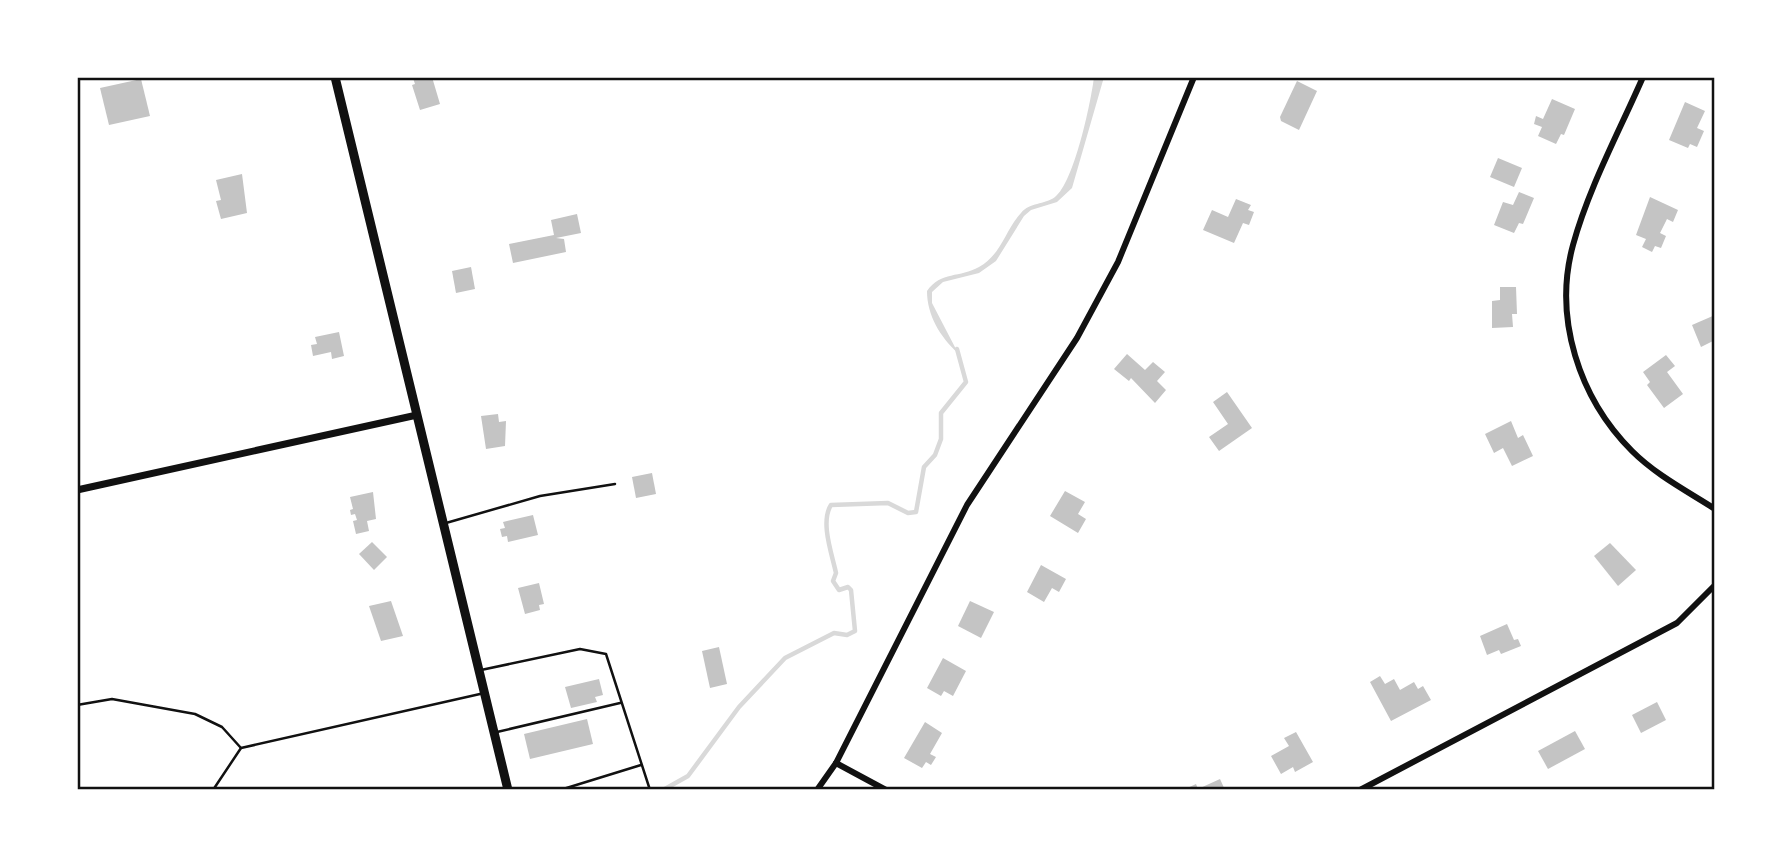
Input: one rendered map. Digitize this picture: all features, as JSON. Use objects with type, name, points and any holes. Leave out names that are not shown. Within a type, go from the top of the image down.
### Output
[{"type":"main road","points":[[335,77],[508,790]]},
{"type":"street","points":[[817,790],[836,763],[967,505],[1077,338],[1118,262],[1194,77]]},
{"type":"street","points":[[1643,77],[1582,216],[1573,245],[1568,272],[1567,309],[1572,345],[1594,403],[1617,435],[1651,467],[1715,509]]},
{"type":"street","points":[[77,490],[416,415]]},
{"type":"street","points":[[1360,790],[1677,624],[1715,585]]},
{"type":"street","points":[[836,763],[886,790]]},
{"type":"lane","points":[[443,523],[540,496],[615,484]]},
{"type":"lane","points":[[478,671],[580,649],[606,654],[649,789]]},
{"type":"lane","points":[[213,790],[223,780],[241,748],[484,693]]},
{"type":"lane","points":[[77,705],[112,699],[195,715],[222,727],[241,748]]},
{"type":"lane","points":[[494,733],[621,702]]},
{"type":"lane","points":[[560,790],[642,765]]},
{"type":"shaded area","points":[[1094,77],[1104,77],[1072,188],[1057,202],[1031,210],[1024,216],[996,261],[979,273],[943,282],[932,292],[932,303],[958,353],[936,325],[929,309],[927,291],[938,280],[972,270],[987,262],[1025,209],[1051,200],[1062,189],[1075,159]]},
{"type":"building","points":[[432,77],[440,104],[420,110],[412,85],[415,84],[413,78]]},
{"type":"building","points":[[141,79],[150,116],[109,125],[100,88]]},
{"type":"building","points":[[1297,81],[1317,91],[1299,130],[1281,121],[1280,117]]},
{"type":"building","points":[[1552,99],[1575,109],[1564,135],[1561,134],[1556,144],[1538,136],[1542,127],[1534,124],[1536,116],[1543,119]]},
{"type":"building","points":[[1685,102],[1705,111],[1697,128],[1704,131],[1697,147],[1690,144],[1688,148],[1669,140]]},
{"type":"building","points":[[1498,158],[1522,168],[1514,187],[1490,177]]},
{"type":"building","points":[[242,174],[247,213],[221,219],[216,201],[221,200],[216,180]]},
{"type":"building","points":[[1519,192],[1534,198],[1523,224],[1519,223],[1514,233],[1494,225],[1503,202],[1513,205]]},
{"type":"building","points":[[1650,197],[1678,210],[1673,222],[1667,219],[1660,233],[1666,236],[1661,248],[1655,246],[1652,252],[1642,247],[1646,239],[1636,235]]},
{"type":"building","points":[[1236,199],[1251,205],[1248,210],[1254,212],[1249,225],[1243,223],[1234,243],[1203,230],[1212,210],[1228,217]]},
{"type":"building","points":[[577,214],[581,233],[556,238],[564,239],[566,252],[513,263],[509,244],[554,235],[551,220]]},
{"type":"building","points":[[471,267],[475,289],[456,293],[452,271]]},
{"type":"building","points":[[1500,287],[1516,287],[1517,314],[1512,314],[1513,327],[1492,328],[1492,301],[1500,300]]},
{"type":"building","points":[[1715,315],[1715,340],[1701,347],[1692,325]]},
{"type":"building","points":[[339,332],[344,356],[332,359],[331,352],[313,356],[311,345],[317,344],[315,337]]},
{"type":"building","points":[[1127,354],[1145,370],[1153,362],[1165,372],[1157,381],[1166,390],[1155,403],[1131,378],[1129,381],[1114,369]]},
{"type":"building","points":[[1666,355],[1675,366],[1667,372],[1683,394],[1664,408],[1647,385],[1650,382],[1643,372]]},
{"type":"building","points":[[1227,392],[1252,428],[1219,451],[1209,437],[1228,424],[1213,402]]},
{"type":"building","points":[[498,414],[499,422],[506,421],[505,446],[486,449],[481,416]]},
{"type":"building","points":[[1511,421],[1518,438],[1523,435],[1533,456],[1512,466],[1503,448],[1494,453],[1485,434]]},
{"type":"building","points":[[652,473],[656,494],[636,498],[632,477]]},
{"type":"building","points":[[1065,491],[1085,502],[1078,514],[1086,519],[1078,533],[1050,516]]},
{"type":"building","points":[[373,492],[376,519],[367,521],[369,531],[356,534],[353,521],[357,520],[355,514],[351,515],[350,510],[353,509],[350,497]]},
{"type":"building","points":[[533,515],[538,535],[508,542],[507,536],[502,537],[500,529],[505,528],[503,522]]},
{"type":"building","points":[[372,542],[387,557],[374,570],[359,554]]},
{"type":"building","points":[[1610,543],[1636,570],[1618,586],[1594,556]]},
{"type":"building","points":[[1041,565],[1066,579],[1059,592],[1052,588],[1044,602],[1027,592]]},
{"type":"building","points":[[539,583],[544,604],[539,605],[540,610],[525,614],[518,588]]},
{"type":"building","points":[[391,601],[403,636],[381,641],[369,606]]},
{"type":"building","points":[[970,601],[994,612],[981,638],[958,626]]},
{"type":"building","points":[[1507,624],[1514,640],[1518,639],[1521,646],[1501,654],[1499,650],[1487,655],[1480,636]]},
{"type":"building","points":[[719,647],[727,684],[710,688],[702,651]]},
{"type":"building","points":[[943,658],[966,671],[953,696],[944,691],[941,696],[927,688]]},
{"type":"building","points":[[1380,676],[1385,684],[1394,679],[1400,690],[1414,682],[1418,689],[1423,686],[1431,700],[1391,721],[1370,682]]},
{"type":"building","points":[[599,679],[603,695],[595,697],[597,702],[571,708],[565,687]]},
{"type":"building","points":[[1657,702],[1666,720],[1641,733],[1632,715]]},
{"type":"building","points":[[587,719],[593,744],[530,759],[524,734]]},
{"type":"building","points":[[925,722],[942,733],[930,754],[936,757],[931,765],[926,762],[922,768],[904,758]]},
{"type":"building","points":[[1575,731],[1585,749],[1548,769],[1538,751]]},
{"type":"building","points":[[1296,732],[1313,762],[1295,772],[1293,767],[1281,774],[1271,756],[1289,746],[1284,738]]},
{"type":"building","points":[[1220,779],[1225,790],[1183,790],[1196,784],[1198,789]]},
{"type":"waterway","points":[[663,790],[688,776],[739,707],[785,658],[834,633],[847,635],[855,631],[851,590],[848,587],[839,590],[833,581],[836,573],[828,538],[828,512],[831,505],[888,503],[908,513],[916,512],[924,467],[935,455],[941,439],[941,413],[966,382],[957,349]]}]
